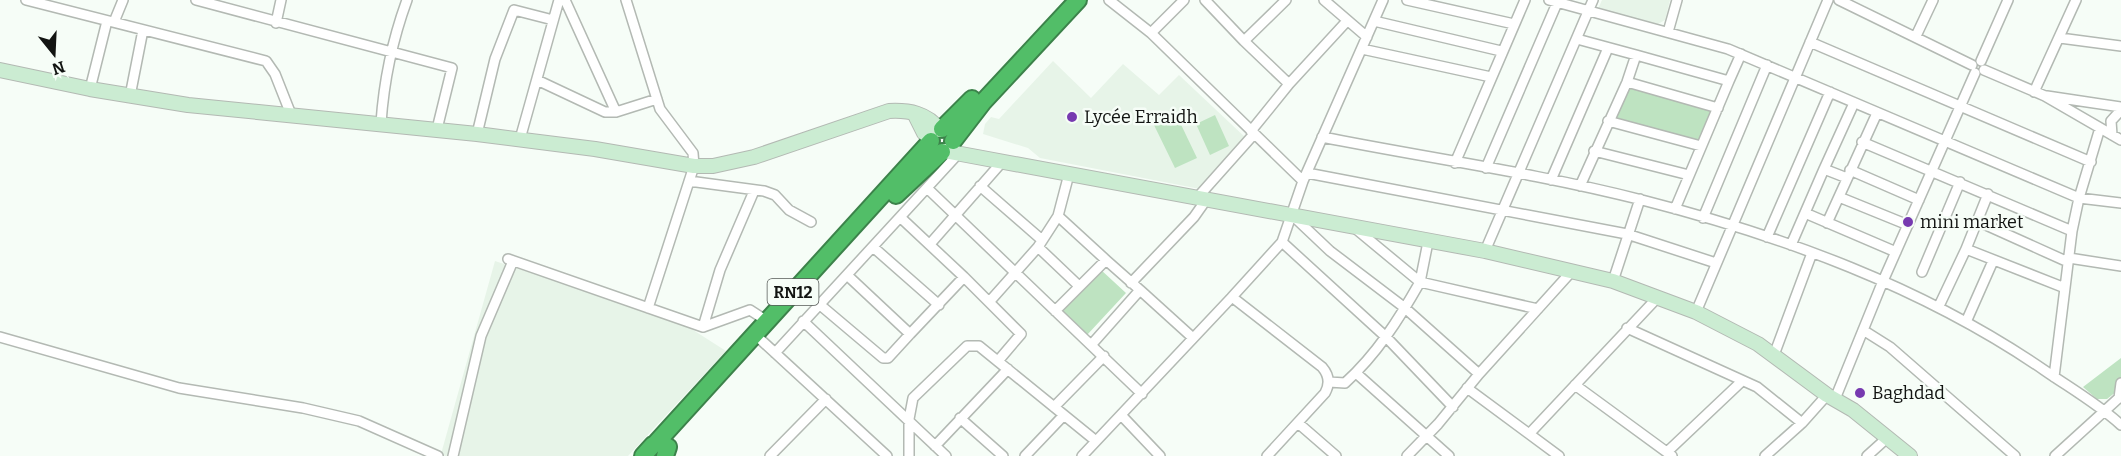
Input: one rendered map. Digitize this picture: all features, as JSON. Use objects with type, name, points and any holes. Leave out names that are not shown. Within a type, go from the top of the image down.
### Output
[{"type":"highway","name":"RN12","points":[[643,456],[666,451],[761,340],[944,142],[1065,0]]},
{"type":"highway","name":"RN12","points":[[666,451],[767,321],[959,129],[1078,0]]},
{"type":"street","points":[[26,0],[266,61],[275,74],[292,117]]},
{"type":"street","points":[[90,89],[111,22],[123,0]]},
{"type":"street","points":[[196,0],[220,3],[276,23],[452,68],[437,129]]},
{"type":"street","points":[[276,23],[281,0]]},
{"type":"street","points":[[381,123],[384,80],[390,52],[407,0]]},
{"type":"street","points":[[520,140],[559,0]]},
{"type":"street","points":[[565,0],[616,112]]},
{"type":"street","points":[[626,0],[660,109],[693,153],[694,166],[648,308]]},
{"type":"street","points":[[1109,0],[1151,33],[1253,133],[1305,177],[1627,234],[1716,263]]},
{"type":"street","points":[[1151,33],[1184,0]]},
{"type":"street","points":[[1204,0],[1289,84]]},
{"type":"street","points":[[1244,41],[1286,0]]},
{"type":"street","points":[[1324,0],[1366,37]]},
{"type":"street","points":[[1082,456],[1122,416],[1282,242],[1305,177],[1383,0]]},
{"type":"street","points":[[1407,0],[1514,24]]},
{"type":"street","points":[[1455,163],[1501,51],[1526,0]]},
{"type":"street","points":[[1485,250],[1593,0]]},
{"type":"street","points":[[1668,32],[1677,0]]},
{"type":"street","points":[[1696,312],[1828,0]]},
{"type":"street","points":[[1839,0],[1978,67],[2045,96],[2116,138]]},
{"type":"street","points":[[1861,11],[1866,0]]},
{"type":"street","points":[[1917,36],[1933,0]]},
{"type":"street","points":[[1765,456],[1831,397],[1863,330],[2008,0]]},
{"type":"street","points":[[2034,92],[2076,0]]},
{"type":"street","points":[[1486,168],[1553,2],[1741,54],[1797,76],[1945,143],[2079,198],[2121,203]]},
{"type":"street","points":[[477,134],[495,59],[514,10],[553,20]]},
{"type":"street","points":[[1131,283],[1194,217],[1201,199],[1289,84],[1347,21]]},
{"type":"street","points":[[1374,21],[1501,51]]},
{"type":"street","points":[[130,96],[143,30]]},
{"type":"street","points":[[2060,38],[2121,46]]},
{"type":"street","points":[[1577,39],[1729,81]]},
{"type":"street","points":[[1810,42],[2091,162]]},
{"type":"street","points":[[1551,180],[1608,48]]},
{"type":"street","points":[[1362,49],[1491,77]]},
{"type":"street","points":[[1675,209],[1741,54]]},
{"type":"street","points":[[1580,186],[1627,82],[1636,55]]},
{"type":"street","points":[[1703,218],[1767,65]]},
{"type":"street","points":[[0,70],[130,96],[292,117],[437,129],[694,166],[713,166],[754,158],[889,111],[914,112],[930,120],[944,142],[979,157],[1201,199],[1291,213],[1428,242],[1485,250],[1613,281],[1696,312],[1758,344],[1910,456]]},
{"type":"street","points":[[537,80],[605,112],[616,112],[657,99]]},
{"type":"street","points":[[1627,82],[1718,108]]},
{"type":"street","points":[[1767,237],[1830,92]]},
{"type":"street","points":[[2045,96],[2121,108],[2111,121],[2116,138]]},
{"type":"street","points":[[1791,245],[1854,103]]},
{"type":"street","points":[[1827,223],[1877,113]]},
{"type":"street","points":[[1608,121],[1701,146]]},
{"type":"street","points":[[2054,377],[2072,231],[2079,198],[2100,128]]},
{"type":"street","points":[[1322,137],[1520,173],[1640,199],[1732,225],[1791,245],[1939,306],[2012,348],[2104,410],[2121,425]]},
{"type":"street","points":[[776,353],[927,188],[944,142]]},
{"type":"street","points":[[1862,142],[2072,231]]},
{"type":"street","points":[[1594,151],[1689,175]]},
{"type":"street","points":[[930,243],[1002,162]]},
{"type":"street","points":[[1824,169],[1849,174],[1919,200]]},
{"type":"street","points":[[990,301],[1040,244],[1058,216],[1069,174]]},
{"type":"street","points":[[689,181],[775,195],[789,210],[811,222]]},
{"type":"street","points":[[1922,272],[1960,182]]},
{"type":"street","points":[[980,186],[1040,244],[1079,286]]},
{"type":"street","points":[[927,188],[1142,394]]},
{"type":"street","points":[[703,327],[720,270],[754,191]]},
{"type":"street","points":[[1939,306],[1966,249],[1988,194]]},
{"type":"street","points":[[1839,197],[1908,225]]},
{"type":"street","points":[[1613,281],[1640,199]]},
{"type":"street","points":[[1291,213],[1330,252],[1405,308],[1479,374]]},
{"type":"street","points":[[1805,213],[1896,252]]},
{"type":"street","points":[[1058,216],[1193,338]]},
{"type":"street","points":[[900,217],[990,301],[1021,336],[998,361]]},
{"type":"street","points":[[1977,221],[2069,260],[2121,266]]},
{"type":"street","points":[[1354,228],[1420,282],[1538,309]]},
{"type":"street","points":[[1282,242],[1386,337],[1453,406]]},
{"type":"street","points":[[1329,382],[1345,383],[1386,337],[1420,282],[1428,242]]},
{"type":"street","points":[[873,246],[939,305]]},
{"type":"street","points":[[1966,249],[2065,288]]},
{"type":"street","points":[[1774,356],[1812,254]]},
{"type":"street","points":[[453,456],[481,336],[510,260],[703,327],[750,310],[767,321]]},
{"type":"street","points":[[1055,311],[1106,260]]},
{"type":"street","points":[[1966,322],[1993,261]]},
{"type":"street","points":[[1407,456],[1572,271]]},
{"type":"street","points":[[848,275],[910,333]]},
{"type":"street","points":[[819,304],[883,358],[888,358],[964,277]]},
{"type":"street","points":[[1092,344],[1140,290]]},
{"type":"street","points":[[1232,297],[1322,367],[1329,382],[1325,393],[1268,456]]},
{"type":"street","points":[[1530,433],[1658,297]]},
{"type":"street","points":[[803,321],[946,456]]},
{"type":"street","points":[[1627,328],[1741,382],[1757,387],[1802,423]]},
{"type":"street","points":[[1863,330],[1890,347],[2015,456]]},
{"type":"street","points":[[0,337],[179,388],[303,408],[359,421],[438,456]]},
{"type":"street","points":[[761,340],[887,456]]},
{"type":"street","points":[[909,456],[909,419],[913,398],[967,346],[979,346],[1096,441]]},
{"type":"street","points":[[1054,407],[1104,356]]},
{"type":"street","points":[[935,446],[1008,369]]},
{"type":"street","points":[[1356,373],[1425,437],[1449,456]]},
{"type":"street","points":[[1575,385],[1670,454],[1741,382]]},
{"type":"street","points":[[2055,456],[2120,398],[2121,383]]},
{"type":"street","points":[[1467,388],[1559,456]]},
{"type":"street","points":[[770,456],[826,399]]},
{"type":"street","points":[[1025,456],[1064,415]]},
{"type":"street","points":[[1122,416],[1160,456]]},
{"type":"street","points":[[960,418],[1002,456]]},
{"type":"street","points":[[1298,423],[1336,456]]},
{"type":"street","points":[[1867,456],[1887,438]]},
{"type":"street","points":[[779,448],[787,456]]},
{"type":"shaded area","points":[[1602,0],[1670,0],[1665,20],[1658,24],[1598,9]]},
{"type":"shaded area","points":[[1053,61],[1091,98],[1123,64],[1159,95],[1179,75],[1247,139],[1200,189],[1040,158],[1028,148],[983,134],[985,124],[991,117],[999,119]]},
{"type":"shaded area","points":[[495,261],[679,321],[726,351],[628,456],[445,456],[441,454]]},
{"type":"green space","points":[[1628,88],[1710,110],[1712,114],[1700,141],[1617,121],[1614,117]]},
{"type":"green space","points":[[1175,112],[1197,158],[1175,168],[1153,123]]},
{"type":"green space","points":[[1215,115],[1229,146],[1210,155],[1196,124]]},
{"type":"green space","points":[[1100,269],[1126,293],[1087,335],[1061,311]]},
{"type":"green space","points":[[2121,358],[2121,388],[2107,399],[2097,399],[2083,387]]},
{"type":"place","name":"Lycée Erraidh","points":[[1072,117]]},
{"type":"place","name":"mini market","points":[[1908,222]]},
{"type":"place","name":"Baghdad","points":[[1860,393]]}]
